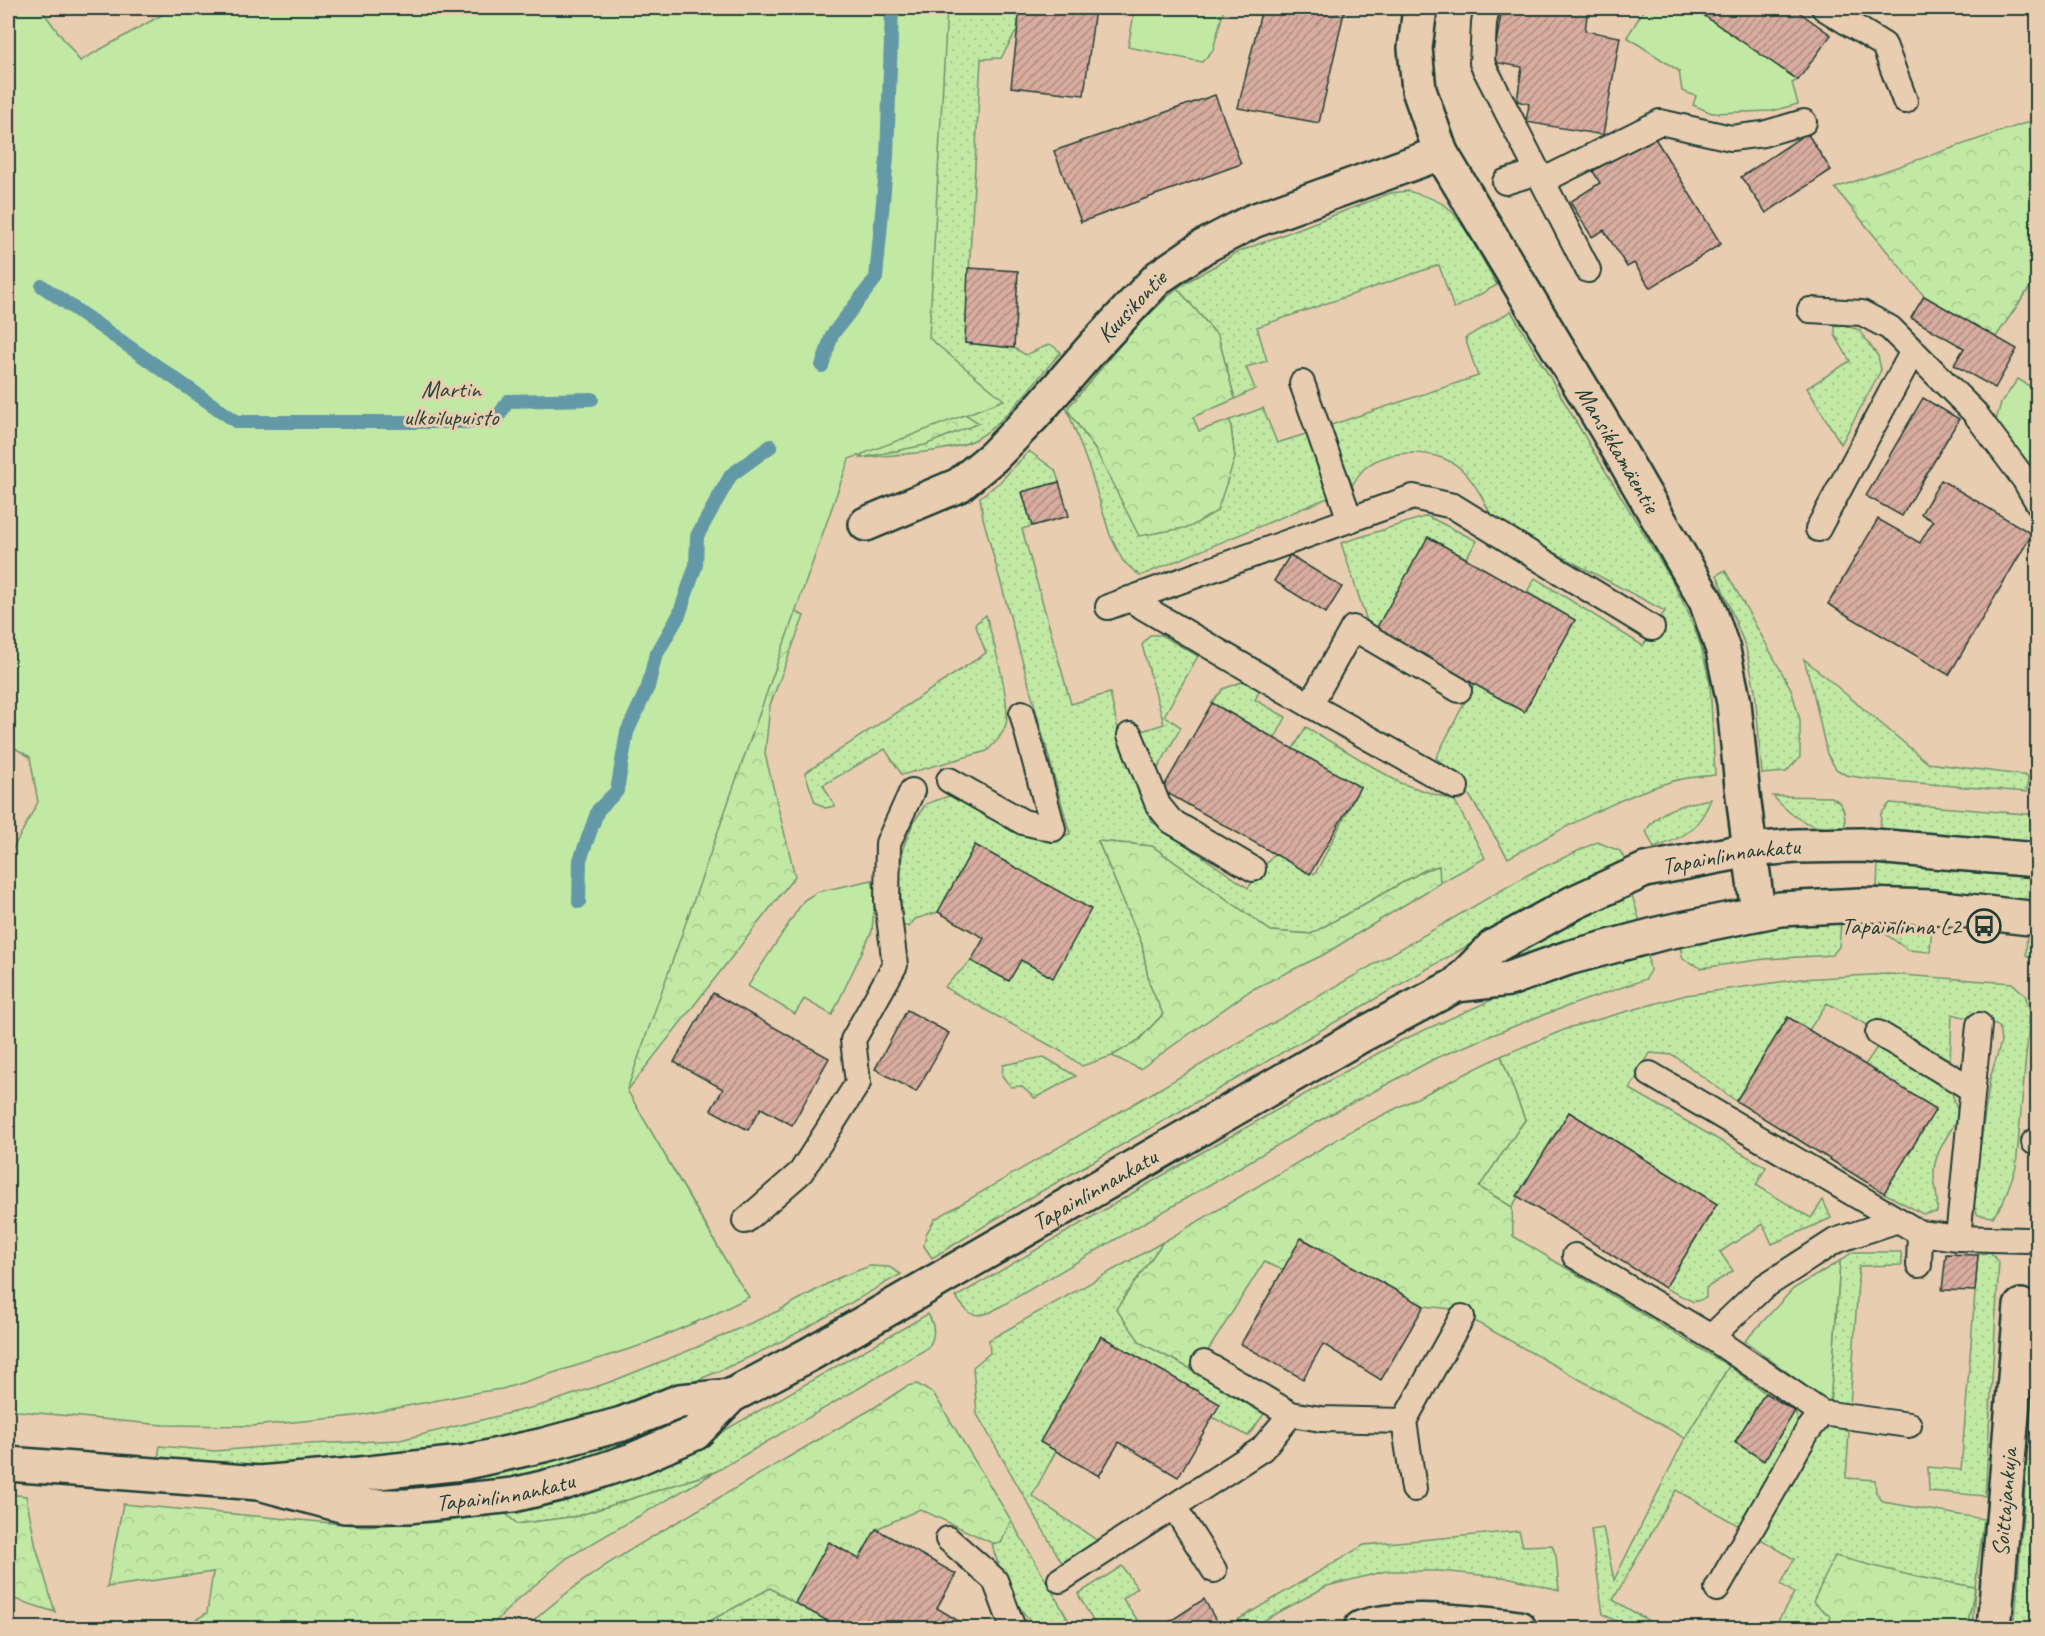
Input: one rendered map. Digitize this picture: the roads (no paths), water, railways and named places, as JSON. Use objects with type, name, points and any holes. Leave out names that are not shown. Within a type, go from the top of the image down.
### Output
[{"type":"street","name":"Mansikkamäentie","points":[[1420,8],[1415,48],[1419,90],[1441,153],[1611,435],[1706,601],[1723,650],[1734,703],[1758,913]]},
{"type":"street","name":"Kuusikontie","points":[[866,524],[960,485],[993,457],[1034,415],[1159,277],[1203,247],[1253,221],[1441,153]]},
{"type":"street","name":"Tapainlinnankatu","points":[[8,1464],[259,1483],[462,1463],[544,1445],[622,1424],[680,1401],[731,1396],[810,1354],[1360,1036],[1456,984],[1493,947],[1583,898],[1645,870],[1750,850],[1796,846],[1863,845],[2037,860]]},
{"type":"street","name":"Tapainlinnankatu","points":[[1456,984],[1509,979],[1568,958],[1662,933],[1780,909],[1860,905],[1934,908],[2037,919]]},
{"type":"street","name":"Soittajankuja","points":[[1994,1629],[2021,1306]]},
{"type":"street","points":[[1361,1629],[1370,1625],[1423,1621],[1519,1629]]},
{"type":"lane","points":[[1487,8],[1482,63],[1588,270]]},
{"type":"lane","points":[[1824,8],[1884,45],[1905,101]]},
{"type":"lane","points":[[1505,182],[1531,174],[1550,177],[1659,122],[1731,138],[1763,134],[1804,122]]},
{"type":"lane","points":[[1810,310],[1862,313],[1890,328],[1974,412],[2024,479],[2037,503]]},
{"type":"lane","points":[[1818,529],[1913,351]]},
{"type":"lane","points":[[1302,383],[1350,520]]},
{"type":"lane","points":[[1456,788],[1310,705],[1119,603],[1413,497],[1453,507],[1652,628]]},
{"type":"lane","points":[[1310,705],[1353,628],[1459,690]]},
{"type":"lane","points":[[949,780],[1023,822],[1053,829],[1022,713]]},
{"type":"lane","points":[[1130,735],[1158,805],[1171,821],[1254,869]]},
{"type":"lane","points":[[745,1221],[801,1172],[858,1083],[853,1040],[895,965],[887,901],[888,843],[912,791]]},
{"type":"lane","points":[[1958,1238],[1978,1025]]},
{"type":"lane","points":[[1878,1034],[1972,1089]]},
{"type":"lane","points":[[1650,1074],[1920,1233],[1958,1238],[2026,1240]]},
{"type":"lane","points":[[1711,1337],[1762,1288],[1835,1241],[1898,1220]]},
{"type":"lane","points":[[1919,1265],[1920,1233]]},
{"type":"lane","points":[[1575,1256],[1711,1337],[1822,1413],[1909,1425]]},
{"type":"lane","points":[[1414,1489],[1404,1421],[1462,1317]]},
{"type":"lane","points":[[1204,1363],[1291,1414],[1321,1419],[1404,1421]]},
{"type":"lane","points":[[1717,1589],[1807,1431],[1822,1413]]},
{"type":"lane","points":[[1060,1580],[1262,1449],[1291,1414]]},
{"type":"lane","points":[[1174,1507],[1214,1570]]},
{"type":"lane","points":[[948,1539],[995,1580],[1013,1629]]},
{"type":"waterway","points":[[822,366],[832,335],[876,278],[887,157],[892,8]]},
{"type":"waterway","points":[[42,286],[237,422],[495,422],[508,401],[592,399]]},
{"type":"waterway","points":[[579,902],[580,860],[598,810],[617,791],[627,732],[648,687],[655,657],[679,615],[696,565],[697,536],[731,475],[771,446]]},
{"type":"place","name":"Tapainlinna L2","points":[[1984,926]]},
{"type":"park label","name":"Martin ulkoilupuisto","points":[[451,403]]}]
